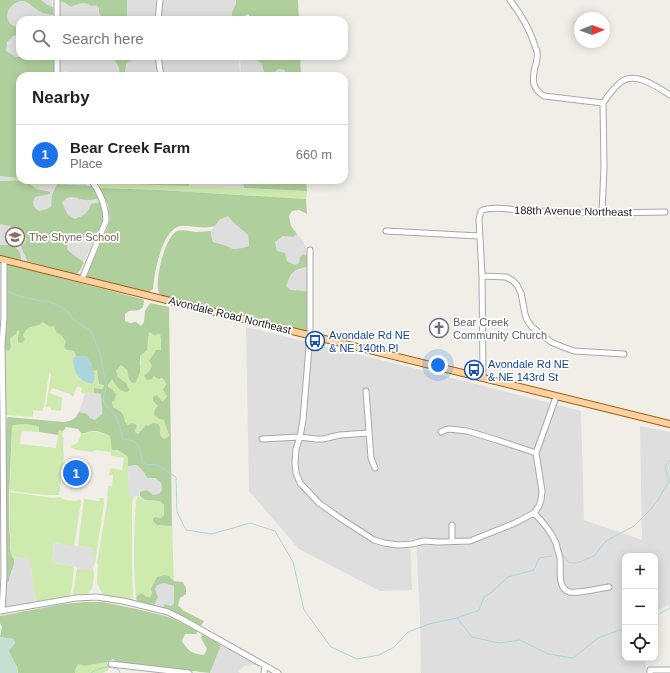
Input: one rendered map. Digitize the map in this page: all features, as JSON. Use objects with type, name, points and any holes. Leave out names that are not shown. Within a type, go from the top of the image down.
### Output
[{"type":"main road","name":"Avondale Road Northeast","points":[[2,259],[670,424]]},
{"type":"street","points":[[57,0],[57,16]]},
{"type":"street","points":[[158,16],[160,0]]},
{"type":"street","points":[[510,0],[523,18],[535,44],[538,54],[533,82],[539,93],[544,96],[603,103]]},
{"type":"street","points":[[57,60],[57,72]]},
{"type":"street","points":[[159,60],[160,72]]},
{"type":"street","points":[[602,213],[604,167],[603,103],[618,85],[629,78],[644,81],[670,94]]},
{"type":"street","points":[[82,279],[106,221],[104,204],[94,184]]},
{"type":"street","name":"188th Avenue Northeast","points":[[479,236],[479,219],[481,211],[484,209],[602,213],[666,212]]},
{"type":"street","points":[[386,231],[479,236],[482,276],[483,377]]},
{"type":"street","points":[[310,250],[310,335],[303,420],[296,449],[296,473],[300,483],[319,503],[374,540],[398,545],[424,541],[470,541],[515,523],[534,513],[539,506],[542,491],[536,453],[556,397]]},
{"type":"street","points":[[2,259],[4,289],[2,344],[4,568],[1,611],[83,598],[97,597],[123,601],[168,612],[182,618],[278,673]]},
{"type":"street","points":[[482,276],[506,277],[512,280],[522,293],[527,320],[532,327],[551,342],[574,351],[624,354]]},
{"type":"street","points":[[366,391],[368,433],[371,458],[375,468]]},
{"type":"street","points":[[441,432],[448,429],[467,431],[536,453]]},
{"type":"street","points":[[262,439],[300,437],[323,439],[340,435],[368,433]]},
{"type":"street","points":[[534,513],[548,528],[556,543],[560,558],[561,581],[565,590],[574,593],[609,587]]},
{"type":"street","points":[[452,525],[452,541]]},
{"type":"street","points":[[111,664],[189,673]]},
{"type":"street","points":[[264,673],[266,666]]},
{"type":"street","points":[[650,673],[650,670],[670,670]]},
{"type":"shaded area","points":[[0,0],[52,0],[52,16],[16,16],[16,60],[52,60],[52,72],[16,72],[16,184],[86,184],[97,195],[102,209],[97,234],[79,271],[75,273],[0,254]]},
{"type":"shaded area","points":[[119,0],[236,0],[237,16],[119,16]]},
{"type":"shaded area","points":[[60,1],[71,7],[79,3],[96,5],[99,8],[101,16],[60,16]]},
{"type":"shaded area","points":[[60,60],[114,60],[119,67],[119,72],[60,72]]},
{"type":"shaded area","points":[[120,60],[239,60],[240,72],[120,72]]},
{"type":"shaded area","points":[[240,60],[257,60],[262,64],[285,70],[285,72],[241,72]]},
{"type":"shaded area","points":[[189,184],[244,184],[244,188],[189,186]]},
{"type":"shaded area","points":[[228,216],[248,235],[249,246],[233,249],[213,242],[210,236],[211,231],[219,220]]},
{"type":"shaded area","points":[[297,234],[303,241],[307,256],[303,254],[299,263],[295,265],[287,261],[277,251],[275,241],[283,236],[293,237]]},
{"type":"shaded area","points":[[307,266],[307,291],[291,290],[286,286],[288,279],[295,271]]},
{"type":"shaded area","points":[[246,327],[581,411],[584,520],[642,540],[640,426],[670,432],[670,604],[658,610],[658,553],[622,553],[622,661],[645,661],[646,673],[421,673],[416,539],[410,539],[412,590],[380,591],[299,549],[249,491]]},
{"type":"shaded area","points":[[85,394],[101,394],[103,406],[102,414],[95,420],[79,412]]},
{"type":"shaded area","points":[[137,465],[144,472],[147,478],[155,478],[161,483],[162,490],[159,494],[153,495],[140,492],[140,496],[129,496],[128,466]]},
{"type":"shaded area","points":[[54,543],[94,548],[95,556],[93,570],[81,570],[74,566],[52,563]]},
{"type":"shaded area","points":[[13,557],[30,559],[36,603],[6,608],[5,584],[12,572]]},
{"type":"shaded area","points":[[164,583],[174,586],[174,603],[172,606],[165,604],[163,607],[154,605],[158,597],[155,589],[157,585]]},
{"type":"shaded area","points":[[221,645],[257,665],[244,666],[239,671],[240,673],[210,673]]},
{"type":"green space","points":[[0,0],[41,0],[47,5],[53,7],[53,15],[40,11],[27,2],[19,1],[10,8],[7,15],[10,23],[16,26],[16,35],[7,42],[6,51],[16,57],[16,60],[54,60],[54,72],[16,72],[16,178],[0,176]]},
{"type":"green space","points":[[127,0],[127,16],[101,16],[99,8],[96,5],[91,6],[89,4],[81,4],[71,7],[60,1]]},
{"type":"green space","points":[[236,0],[298,0],[299,16],[250,16],[248,14],[244,16],[232,16],[232,12],[236,4]]},
{"type":"green space","points":[[114,60],[132,60],[126,64],[125,72],[119,72],[118,66]]},
{"type":"green space","points":[[257,60],[300,60],[301,72],[285,72],[285,70],[278,69],[275,72],[264,72],[262,64]]},
{"type":"green space","points":[[12,177],[16,178],[16,182],[12,182]]},
{"type":"green space","points":[[0,181],[16,181],[16,184],[30,184],[37,189],[50,192],[50,194],[35,197],[33,202],[34,207],[39,211],[51,207],[52,195],[57,184],[92,186],[95,189],[99,198],[88,200],[70,197],[62,203],[68,215],[75,219],[85,214],[91,204],[100,202],[102,207],[103,219],[97,235],[91,238],[74,237],[68,241],[67,249],[84,263],[79,272],[76,274],[27,261],[21,245],[25,243],[27,239],[24,234],[10,226],[0,224]]},
{"type":"green space","points":[[29,184],[42,184],[39,185],[39,190]]},
{"type":"green space","points":[[98,184],[128,184],[307,191],[306,199],[100,188]]},
{"type":"green space","points":[[128,184],[189,184],[189,186]]},
{"type":"green space","points":[[244,184],[306,184],[307,191],[244,188]]},
{"type":"green space","points":[[100,188],[306,199],[307,214],[299,210],[292,211],[289,216],[291,226],[297,234],[293,237],[283,236],[275,242],[277,251],[285,253],[287,261],[295,265],[299,263],[300,257],[303,254],[307,256],[307,266],[293,272],[286,286],[291,290],[307,291],[308,330],[306,331],[163,296],[159,293],[159,270],[168,241],[177,231],[211,231],[213,242],[233,249],[249,246],[248,235],[228,216],[219,220],[215,226],[181,226],[174,229],[164,243],[160,253],[153,289],[149,292],[89,277],[87,275],[88,272],[110,220],[108,205]]},
{"type":"green space","points":[[0,245],[10,245],[15,247],[19,251],[21,260],[0,255]]},
{"type":"green space","points":[[8,264],[142,299],[144,300],[144,304],[140,310],[129,311],[125,314],[125,321],[130,323],[136,322],[141,326],[144,322],[145,311],[150,303],[169,307],[172,526],[157,525],[153,521],[153,518],[161,518],[164,515],[164,505],[160,501],[145,500],[140,496],[140,492],[147,490],[153,495],[159,494],[162,490],[161,483],[155,478],[147,478],[144,472],[137,465],[128,466],[128,457],[118,450],[112,450],[110,436],[96,431],[81,433],[78,429],[66,427],[63,431],[59,430],[58,435],[39,432],[39,427],[33,425],[22,424],[12,426],[9,531],[10,551],[14,562],[9,581],[5,584],[7,419],[8,417],[64,422],[73,419],[79,412],[87,414],[90,418],[95,420],[102,414],[102,409],[101,394],[94,393],[94,388],[103,389],[104,385],[99,384],[97,370],[93,371],[86,356],[76,356],[74,351],[67,350],[64,347],[66,342],[61,335],[56,332],[54,326],[50,327],[43,322],[37,326],[30,327],[23,335],[25,340],[21,343],[18,342],[20,332],[19,330],[17,331],[16,334],[10,339],[11,348],[8,351],[5,349]],"holes":[[[149,332],[154,335],[160,334],[161,350],[156,350],[149,361],[152,366],[144,376],[147,380],[152,379],[154,376],[158,379],[162,378],[166,385],[163,390],[167,396],[165,399],[162,401],[157,395],[153,397],[153,401],[158,406],[155,409],[154,415],[164,420],[169,434],[169,436],[164,439],[160,435],[160,427],[158,424],[153,423],[148,426],[146,425],[137,434],[135,431],[137,425],[132,423],[128,425],[125,422],[122,413],[113,407],[112,402],[115,400],[116,394],[108,387],[108,384],[112,379],[116,386],[124,392],[129,390],[126,383],[118,377],[116,371],[121,365],[127,370],[129,379],[132,383],[136,382],[140,372],[140,356],[147,350]]]},
{"type":"green space","points":[[43,322],[50,327],[54,326],[56,332],[61,335],[66,342],[67,350],[74,351],[76,356],[73,358],[94,375],[93,371],[97,369],[99,384],[104,385],[103,389],[94,388],[94,393],[85,394],[81,392],[82,388],[77,386],[73,397],[70,394],[52,388],[50,393],[62,398],[61,411],[51,410],[51,408],[46,407],[51,374],[49,373],[44,407],[42,411],[33,410],[33,417],[7,415],[5,413],[5,349],[8,351],[10,339],[16,334],[17,331],[19,330],[23,335],[30,327],[37,326]]},
{"type":"green space","points":[[149,331],[160,334],[161,340],[161,350],[156,350],[149,361],[152,366],[147,373],[164,380],[167,392],[166,397],[158,406],[160,419],[164,420],[169,436],[164,439],[160,435],[160,427],[143,427],[137,434],[125,422],[119,410],[113,407],[108,387],[108,384],[112,379],[126,383],[118,377],[116,371],[121,365],[127,370],[129,379],[141,364],[140,355],[148,344]]},
{"type":"green space","points":[[16,424],[35,425],[39,427],[39,432],[22,431],[20,444],[56,448],[59,430],[63,431],[62,437],[64,437],[64,457],[59,495],[10,491],[12,426]]},
{"type":"green space","points":[[91,431],[111,436],[117,450],[128,457],[129,496],[134,496],[132,503],[133,601],[103,596],[97,583],[97,564],[107,504],[108,486],[112,486],[113,475],[109,475],[110,468],[122,470],[124,458],[111,456],[111,452],[94,450],[93,452],[72,448],[71,446],[78,441],[81,433],[86,434]]},
{"type":"green space","points":[[10,492],[53,498],[60,497],[66,500],[81,500],[74,546],[54,543],[52,563],[74,566],[72,586],[69,597],[36,603],[30,559],[13,557],[11,555],[11,536],[9,531]]},
{"type":"green space","points":[[138,496],[145,500],[160,501],[164,505],[164,515],[161,518],[156,517],[157,525],[172,526],[174,581],[169,576],[157,577],[151,588],[152,594],[150,597],[147,597],[141,593],[136,597],[134,537],[136,501]]},
{"type":"green space","points":[[100,498],[104,498],[104,504],[95,563],[93,566],[95,556],[93,554],[94,548],[78,546],[84,499],[99,501]]},
{"type":"green space","points":[[77,568],[81,570],[93,570],[93,583],[91,590],[88,593],[73,597],[73,594]]},
{"type":"green space","points":[[164,575],[169,576],[174,581],[183,582],[186,588],[186,594],[180,598],[178,605],[184,611],[204,621],[200,627],[163,607],[165,604],[171,606],[174,603],[174,586],[164,583],[157,585],[155,589],[158,597],[154,605],[137,601],[136,597],[141,593],[147,597],[150,597],[152,594],[151,588],[157,577]]},
{"type":"green space","points":[[103,602],[169,617],[198,631],[196,634],[185,634],[182,641],[191,651],[196,654],[204,655],[207,649],[201,638],[202,634],[221,645],[210,673],[117,662],[113,659],[107,662],[84,666],[78,664],[75,673],[18,673],[17,667],[8,651],[15,643],[13,639],[0,637],[2,627],[0,623],[0,616],[63,604]]},
{"type":"green space","points":[[0,637],[13,639],[15,643],[9,651],[17,667],[18,673],[0,673]]},
{"type":"green space","points":[[107,662],[108,670],[103,673],[75,673],[78,664],[84,666]]},
{"type":"water","points":[[76,356],[86,356],[90,362],[94,373],[94,381],[92,384],[83,380],[77,375],[73,358]]},
{"type":"waterway","points":[[5,290],[18,296],[47,301],[62,307],[69,313],[72,319],[91,331],[100,353],[106,385]]},
{"type":"waterway","points":[[106,388],[103,400],[117,418],[123,439],[132,441],[138,445],[142,461],[147,465],[156,464],[176,477],[177,512],[186,530],[212,534],[250,523],[275,531],[293,562],[304,610],[331,647],[357,659],[379,655],[394,647],[408,632],[429,624],[457,618],[472,637],[499,643],[520,640],[548,654],[573,658],[598,638],[622,629]]},
{"type":"waterway","points":[[564,556],[569,563],[577,563],[594,556],[606,541],[634,526],[651,509],[669,481],[665,466],[670,460]]},
{"type":"waterway","points":[[457,618],[479,610],[484,597],[492,592],[508,577],[534,570],[539,558],[552,556]]},
{"type":"waterway","points":[[658,614],[670,608],[670,606]]},
{"type":"waterway","points":[[91,673],[98,669],[108,667],[115,668],[119,670],[120,673]]},
{"type":"place","name":"The Shyne School","points":[[15,237]]},
{"type":"place","name":"Bear Creek Community Church","points":[[439,328]]},
{"type":"place","name":"Avondale Rd NE & NE 140th Pl","points":[[315,341]]},
{"type":"place","name":"Avondale Rd NE & NE 143rd St","points":[[474,370]]},
{"type":"place","name":"Bear Creek Farm","points":[[76,473]]}]
